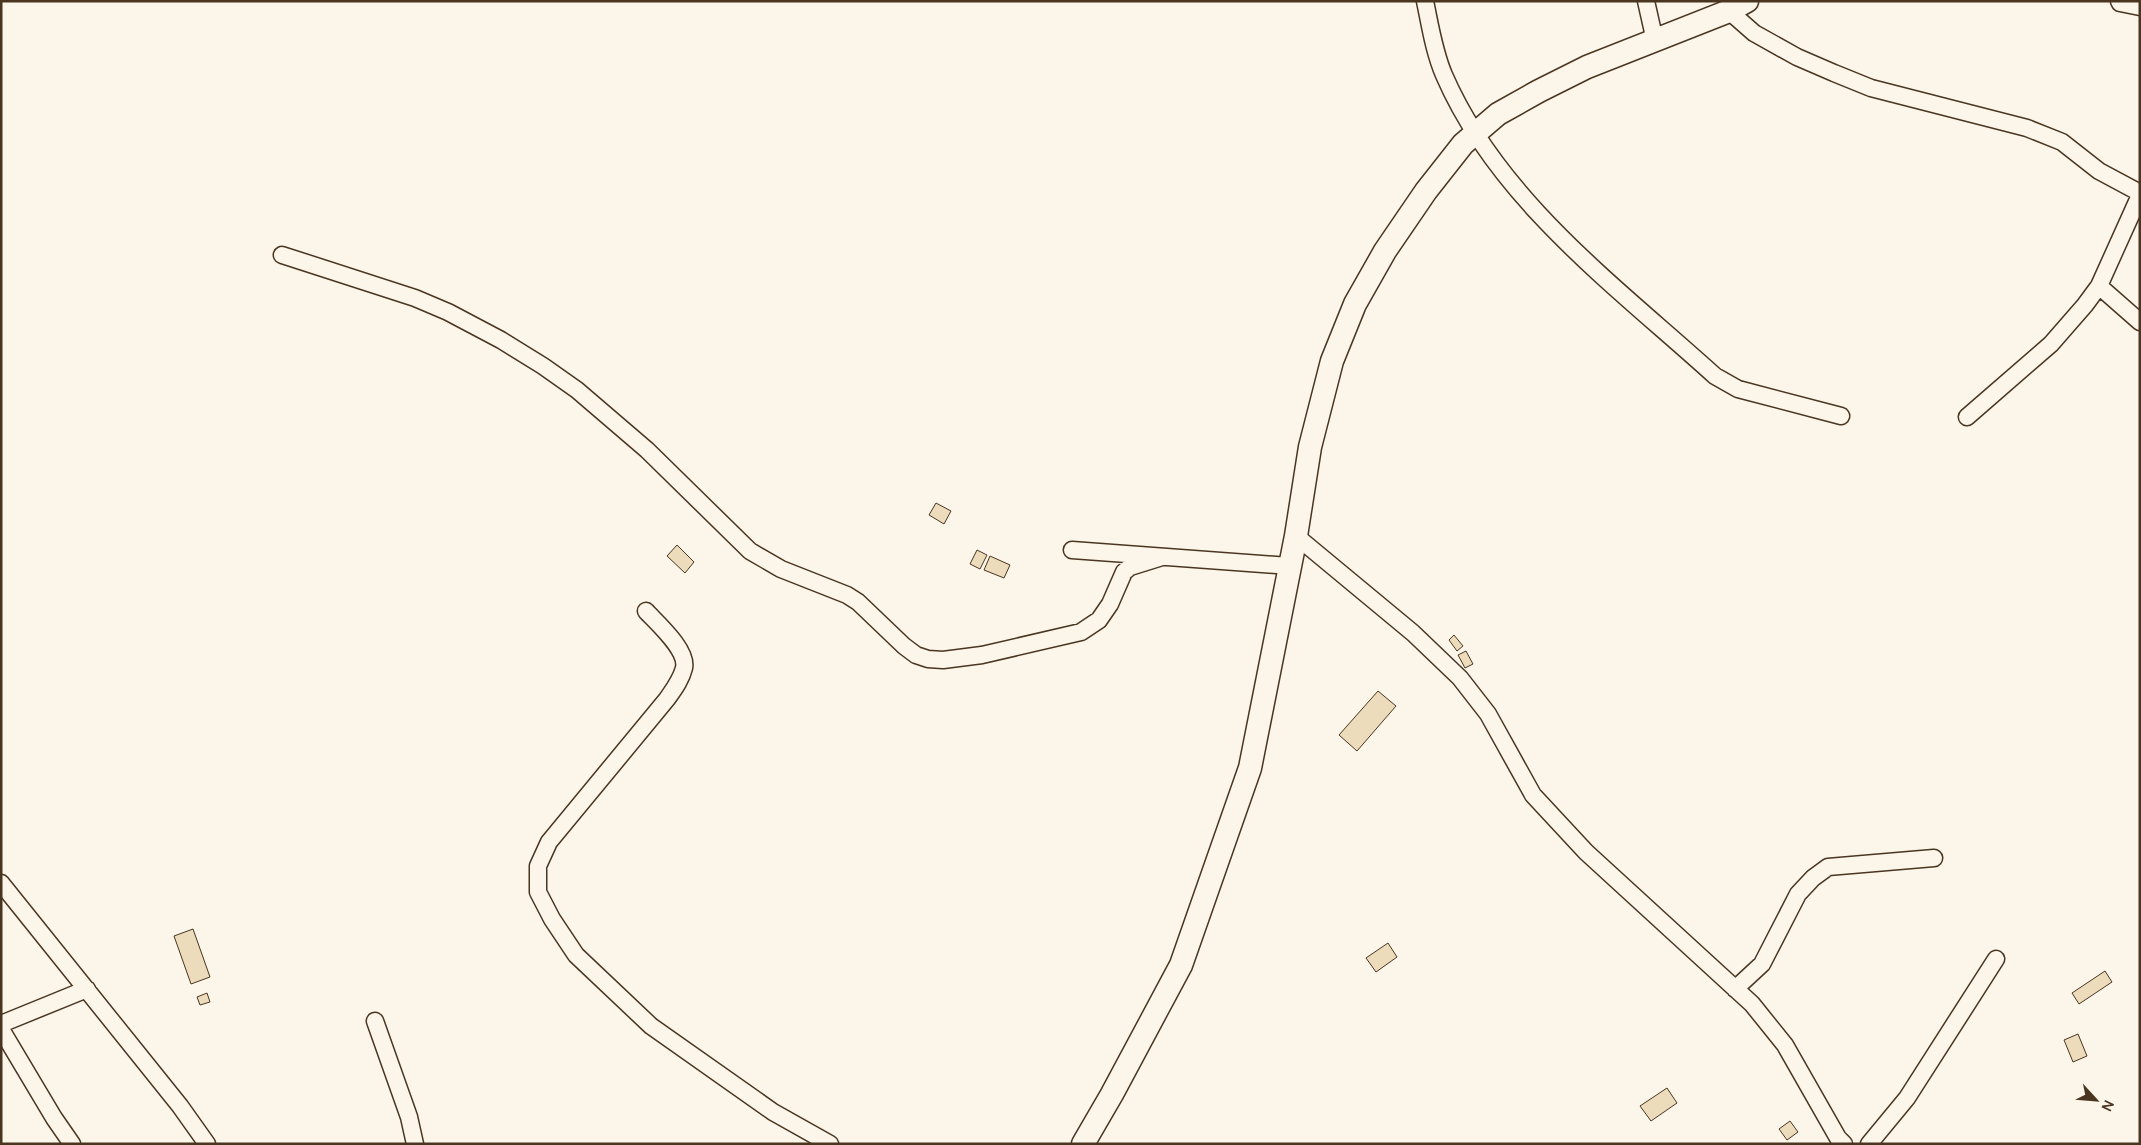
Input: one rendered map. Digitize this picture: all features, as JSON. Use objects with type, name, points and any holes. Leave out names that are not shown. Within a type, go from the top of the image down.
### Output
[{"type":"street","points":[[1426,1],[1430,27],[1444,74],[1475,133],[1524,197],[1593,268],[1715,376],[1738,389],[1841,416]]},
{"type":"street","points":[[1646,1],[1654,41]]},
{"type":"street","points":[[2119,1],[2120,3],[2140,7]]},
{"type":"street","points":[[1083,1144],[1112,1094],[1180,964],[1250,768],[1296,536],[1310,447],[1332,361],[1355,304],[1385,250],[1426,191],[1463,144],[1498,114],[1538,91],[1587,67],[1738,6],[1754,33],[1797,57],[1834,73],[1872,88],[2027,128],[2062,142],[2099,171],[2140,194],[2099,286],[2051,344],[1966,417]]},
{"type":"street","points":[[282,255],[415,298],[448,312],[543,366],[577,390],[647,450],[750,551],[781,569],[847,595],[858,602],[916,655],[928,659],[943,660],[982,654],[1081,632],[1099,620],[1110,604],[1124,572],[1130,567],[1162,558]]},
{"type":"street","points":[[2099,286],[2140,322]]},
{"type":"street","points":[[1296,536],[1413,633],[1460,678],[1488,714],[1534,795],[1586,852],[1752,1004],[1784,1045],[1838,1138],[1844,1144]]},
{"type":"street","points":[[1072,550],[1289,566]]},
{"type":"street","points":[[646,611],[679,647],[685,666],[682,674],[668,699],[549,842],[538,866],[538,892],[552,919],[576,955],[651,1026],[774,1112],[830,1144]]},
{"type":"street","points":[[1735,989],[1762,964],[1798,894],[1813,878],[1828,867],[1934,858]]},
{"type":"street","points":[[1,883],[180,1106],[207,1144]]},
{"type":"street","points":[[1869,1144],[1907,1098],[1996,960]]},
{"type":"street","points":[[1,1024],[87,989]]},
{"type":"street","points":[[375,1022],[409,1117],[414,1144]]},
{"type":"street","points":[[1,1028],[72,1144]]},
{"type":"building","points":[[936,503],[951,511],[944,524],[929,515]]},
{"type":"building","points":[[677,545],[694,562],[685,573],[667,556]]},
{"type":"building","points":[[977,550],[987,555],[980,569],[970,564]]},
{"type":"building","points":[[990,556],[1010,565],[1004,578],[984,570]]},
{"type":"building","points":[[1454,635],[1463,646],[1457,651],[1449,640]]},
{"type":"building","points":[[1466,651],[1473,664],[1465,668],[1458,655]]},
{"type":"building","points":[[1378,691],[1396,706],[1357,751],[1339,735]]},
{"type":"building","points":[[193,929],[210,977],[191,984],[174,936]]},
{"type":"building","points":[[1388,943],[1397,957],[1376,972],[1366,958]]},
{"type":"building","points":[[2105,971],[2112,982],[2079,1004],[2072,993]]},
{"type":"building","points":[[207,993],[210,1002],[200,1005],[197,997]]},
{"type":"building","points":[[2078,1034],[2087,1056],[2073,1062],[2064,1040]]},
{"type":"building","points":[[1667,1088],[1677,1103],[1651,1121],[1640,1106]]},
{"type":"building","points":[[1790,1121],[1798,1132],[1787,1140],[1779,1129]]}]
